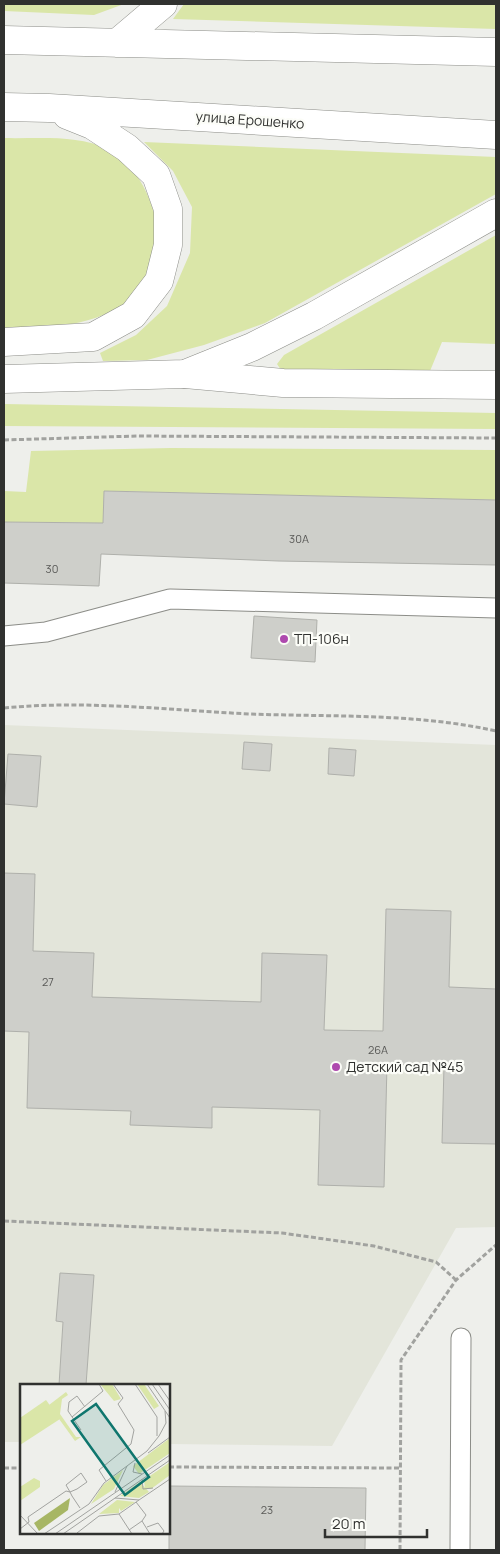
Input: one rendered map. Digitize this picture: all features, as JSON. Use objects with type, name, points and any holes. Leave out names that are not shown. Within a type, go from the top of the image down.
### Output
[{"type":"main road","points":[[117,43],[162,4]]},
{"type":"main road","points":[[4,40],[496,52]]},
{"type":"main road","name":"улица Ерошенко","points":[[4,107],[49,108],[496,135]]},
{"type":"main road","points":[[4,342],[93,337],[133,315],[159,281],[168,245],[168,209],[156,175],[127,148],[92,125],[49,108]]},
{"type":"main road","points":[[185,374],[252,347],[314,316],[496,213]]},
{"type":"main road","points":[[4,379],[185,374],[283,383],[496,385]]},
{"type":"lane","points":[[4,636],[46,632],[170,599],[496,608]]},
{"type":"lane","points":[[460,1550],[461,1338]]},
{"type":"path","points":[[4,440],[137,436],[496,438]]},
{"type":"path","points":[[4,708],[109,707],[252,714],[367,716],[461,723],[496,731]]},
{"type":"path","points":[[4,1221],[282,1233],[374,1246],[436,1262],[456,1280]]},
{"type":"path","points":[[400,1550],[401,1360],[456,1280],[496,1245]]},
{"type":"path","points":[[170,1467],[400,1468]]},
{"type":"path","points":[[4,1468],[20,1468]]},
{"type":"shaded area","points":[[4,725],[496,745],[496,1227],[456,1228],[332,1446],[170,1444],[170,1384],[20,1384],[20,1442],[4,1442]]},
{"type":"green space","points":[[4,4],[124,4],[94,15],[4,11]]},
{"type":"green space","points":[[184,4],[496,4],[496,29],[173,19]]},
{"type":"green space","points":[[4,138],[57,138],[96,144],[119,156],[139,178],[152,207],[156,222],[157,249],[143,282],[130,299],[118,308],[104,315],[70,324],[35,329],[4,330]]},
{"type":"green space","points":[[144,142],[496,157],[496,194],[265,323],[204,345],[147,360],[103,361],[100,353],[136,335],[167,306],[190,253],[192,207],[173,171]]},
{"type":"green space","points":[[496,235],[496,344],[442,342],[430,371],[281,370],[277,364],[284,355]]},
{"type":"green space","points":[[4,404],[496,413],[496,429],[4,426]]},
{"type":"green space","points":[[171,448],[496,450],[496,500],[105,491],[103,523],[4,522],[4,491],[26,492],[31,451]]},
{"type":"building","points":[[104,491],[496,500],[496,565],[278,561],[101,554],[99,586],[4,583],[4,522],[103,523]]},
{"type":"building","name":"ТП-106н","points":[[254,616],[317,620],[315,662],[251,658]]},
{"type":"building","points":[[244,742],[272,744],[270,771],[242,769]]},
{"type":"building","points":[[329,748],[356,750],[354,776],[328,774]]},
{"type":"building","points":[[8,754],[41,756],[37,807],[4,804]]},
{"type":"building","points":[[4,873],[35,874],[33,951],[94,953],[92,997],[261,1002],[262,953],[327,955],[324,1030],[383,1031],[386,909],[451,911],[449,987],[496,989],[496,1144],[442,1143],[444,1066],[387,1064],[384,1187],[318,1185],[320,1110],[212,1107],[212,1128],[130,1125],[131,1111],[27,1108],[29,1032],[4,1031]]},
{"type":"building","points":[[60,1273],[94,1275],[86,1384],[59,1384],[63,1322],[56,1321]]},
{"type":"building","points":[[170,1486],[366,1488],[365,1550],[169,1550]]},
{"type":"place","name":"ТП-106н","points":[[284,639]]},
{"type":"place","name":"Детский сад №45","points":[[336,1067]]}]
